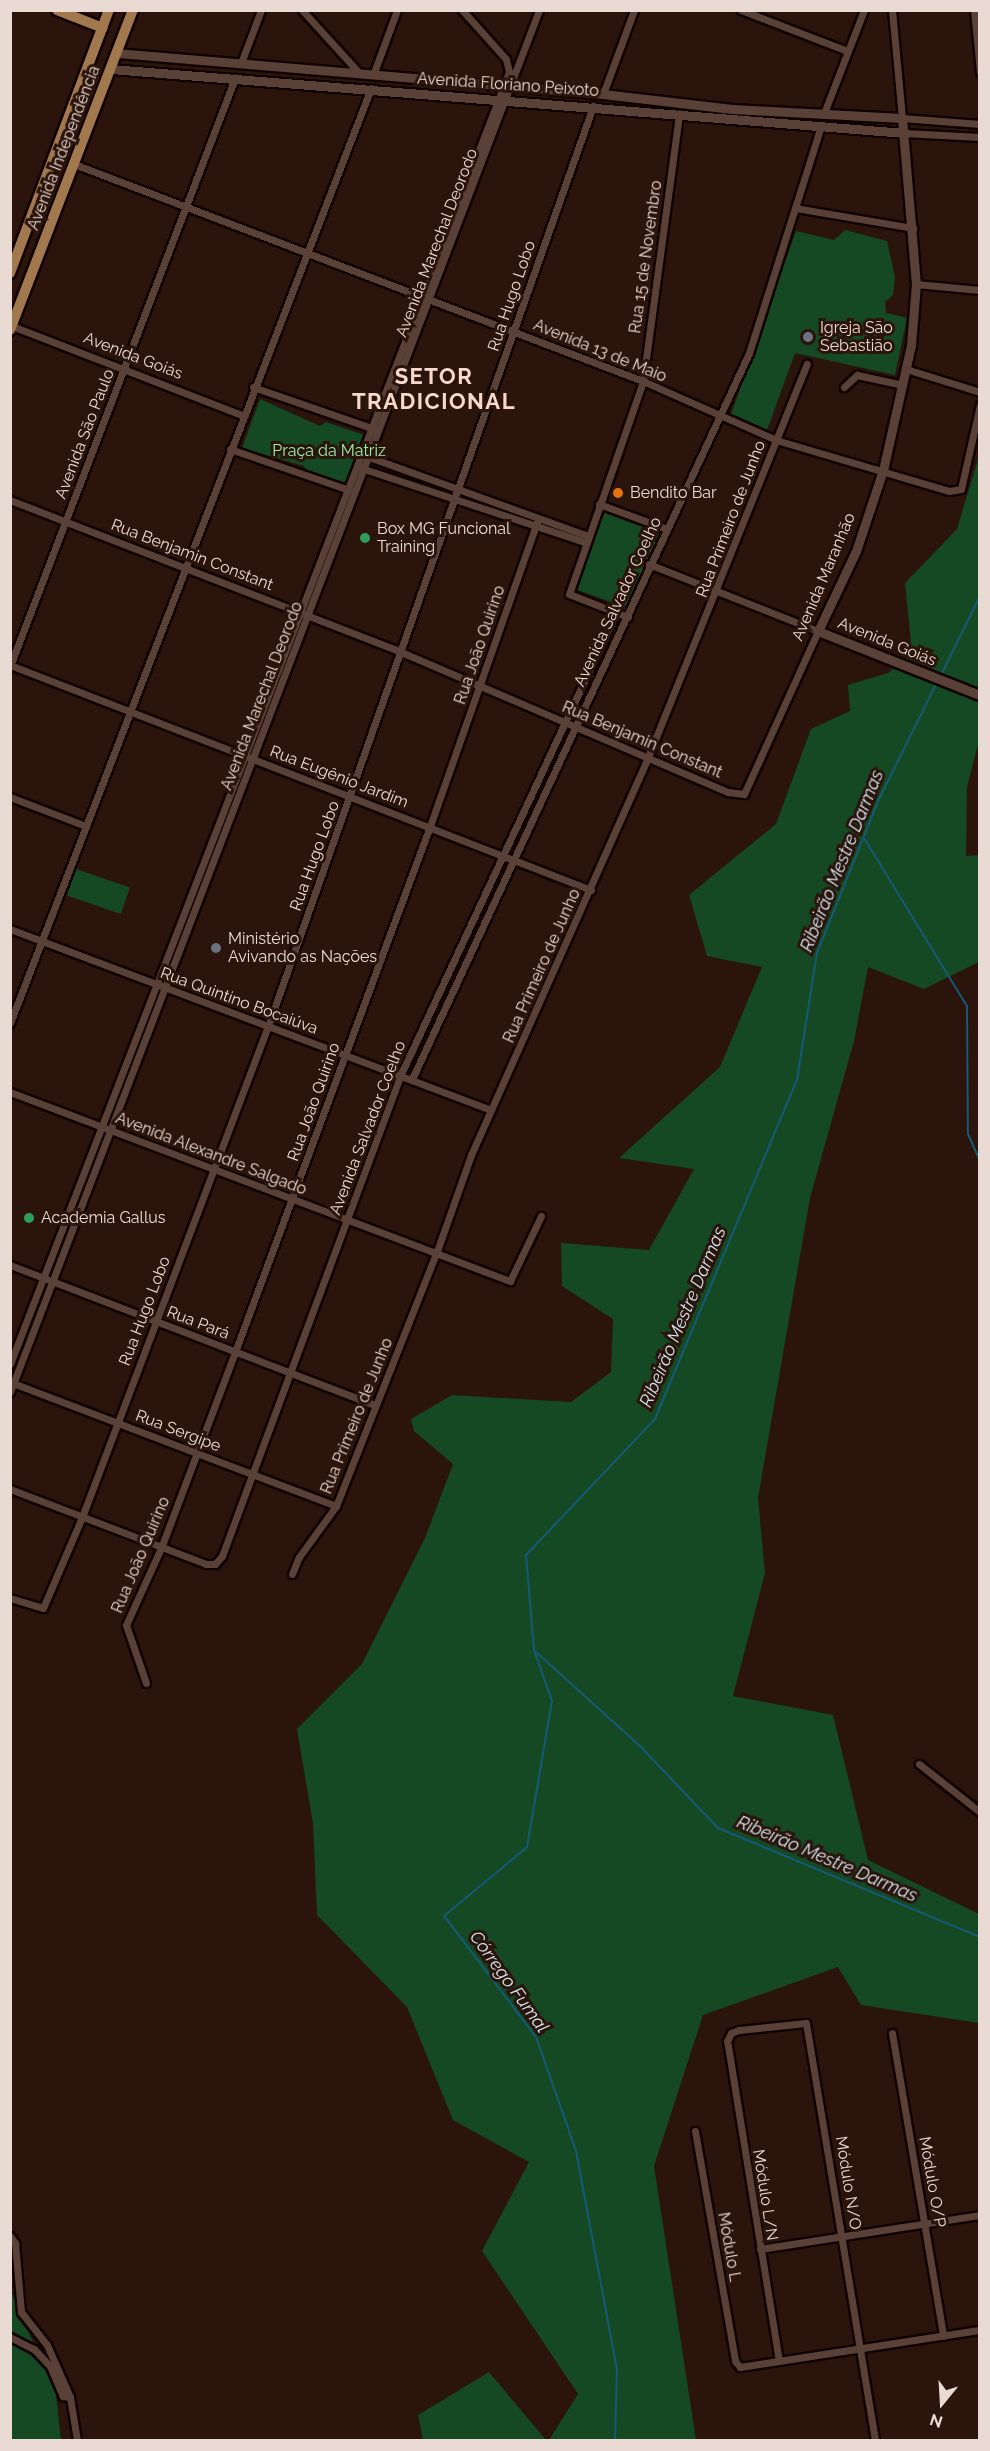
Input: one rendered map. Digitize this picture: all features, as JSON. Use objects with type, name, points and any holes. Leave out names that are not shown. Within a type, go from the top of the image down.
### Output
[{"type":"main road","points":[[57,10],[75,14],[103,28]]},
{"type":"main road","name":"Avenida Independência","points":[[12,270],[109,10]]},
{"type":"main road","name":"Avenida Independência","points":[[11,328],[133,10]]},
{"type":"main road","points":[[82,84],[89,95],[101,92]]},
{"type":"main road","points":[[72,111],[85,110],[92,118]]},
{"type":"main road","points":[[21,247],[28,255],[40,253]]},
{"type":"main road","points":[[12,270],[30,279]]},
{"type":"street","points":[[241,63],[261,10]]},
{"type":"street","points":[[302,10],[360,74]]},
{"type":"street","points":[[373,75],[397,10]]},
{"type":"street","name":"Avenida Marechal Deorodo","points":[[462,10],[506,59],[509,72],[507,86]]},
{"type":"street","name":"Avenida Marechal Deorodo","points":[[160,986],[244,755],[346,489],[421,297],[539,10]]},
{"type":"street","points":[[603,94],[634,10]]},
{"type":"street","points":[[741,10],[847,51]]},
{"type":"street","points":[[824,113],[864,10]]},
{"type":"street","points":[[892,10],[904,133]]},
{"type":"street","points":[[974,10],[980,72]]},
{"type":"street","name":"Avenida Floriano Peixoto","points":[[117,53],[309,69],[407,80],[603,94],[708,106],[731,114],[821,126],[980,137]]},
{"type":"street","points":[[176,73],[178,58]]},
{"type":"street","points":[[285,81],[293,75],[286,68]]},
{"type":"street","name":"Avenida Floriano Peixoto","points":[[111,69],[371,88],[432,96],[502,98],[707,117],[731,114],[824,113],[980,124]]},
{"type":"street","points":[[308,84],[301,76],[309,69]]},
{"type":"street","name":"Avenida São Paulo","points":[[11,666],[235,78]]},
{"type":"street","points":[[403,93],[411,86],[407,80]]},
{"type":"street","points":[[432,96],[428,89],[433,82]]},
{"type":"street","points":[[10,1023],[242,415],[371,88]]},
{"type":"street","points":[[628,97],[628,109]]},
{"type":"street","name":"Avenida Marechal Deorodo","points":[[10,1364],[356,492],[430,300],[502,98]]},
{"type":"street","points":[[649,100],[649,111]]},
{"type":"street","name":"Rua Hugo Lobo","points":[[10,1598],[43,1608],[82,1517],[268,1026],[459,492],[593,106]]},
{"type":"street","points":[[707,117],[711,112],[708,106]]},
{"type":"street","name":"Rua 15 de Novembro","points":[[616,614],[569,594],[643,381],[679,113]]},
{"type":"street","name":"Avenida Salvador Coelho","points":[[412,1079],[627,617],[649,564],[749,353],[821,126]]},
{"type":"street","name":"Avenida Maranhão","points":[[728,792],[744,794],[856,551],[883,470],[906,369],[916,284],[904,133]]},
{"type":"street","name":"Avenida 13 de Maio","points":[[74,164],[643,381],[776,440],[949,491],[961,489],[980,405]]},
{"type":"street","points":[[795,208],[913,228]]},
{"type":"street","points":[[916,284],[980,290]]},
{"type":"street","name":"Avenida Goiás","points":[[11,328],[242,415]]},
{"type":"street","name":"Rua Primeiro de Junho","points":[[292,1574],[299,1557],[336,1506],[491,1110],[591,890],[648,757],[807,364]]},
{"type":"street","points":[[906,369],[980,393]]},
{"type":"street","points":[[844,387],[857,375],[903,385]]},
{"type":"street","points":[[253,387],[379,431]]},
{"type":"street","points":[[230,449],[356,492]]},
{"type":"street","points":[[369,457],[587,539]]},
{"type":"street","points":[[355,466],[456,499],[537,522]]},
{"type":"street","name":"Rua Benjamin Constant","points":[[10,500],[401,652],[728,792]]},
{"type":"street","points":[[599,504],[667,529]]},
{"type":"street","name":"Rua João Quirino","points":[[146,1683],[126,1626],[161,1548],[346,1054],[481,685],[537,522]]},
{"type":"street","name":"Avenida Goiás","points":[[649,564],[980,695]]},
{"type":"street","points":[[616,614],[627,617]]},
{"type":"street","name":"Avenida Salvador Coelho","points":[[161,1548],[215,1564],[222,1556],[401,1074],[616,614]]},
{"type":"street","name":"Rua Eugênio Jardim","points":[[11,666],[591,890]]},
{"type":"street","points":[[10,797],[86,826]]},
{"type":"street","name":"Rua Quintino Bocaiúva","points":[[10,929],[401,1074],[491,1110]]},
{"type":"street","name":"Avenida Alexandre Salgado","points":[[10,1092],[348,1220],[437,1251],[510,1281],[541,1216]]},
{"type":"street","name":"Avenida Marechal Deorodo","points":[[10,1392],[52,1281],[105,1128]]},
{"type":"street","name":"Rua Pará","points":[[10,1265],[375,1406]]},
{"type":"street","name":"Rua Sergipe","points":[[12,1382],[336,1506]]},
{"type":"street","points":[[10,1489],[161,1548]]},
{"type":"street","points":[[919,1764],[980,1812]]},
{"type":"street","name":"Módulo N/O","points":[[731,2033],[806,2023],[875,2440]]},
{"type":"street","name":"Módulo L/N","points":[[731,2033],[727,2041],[779,2361]]},
{"type":"street","name":"Módulo O/P","points":[[892,2033],[944,2336]]},
{"type":"street","name":"Módulo L","points":[[695,2131],[735,2361],[740,2367],[779,2361]]},
{"type":"street","points":[[760,2249],[980,2215]]},
{"type":"street","points":[[10,2236],[15,2243],[21,2312],[47,2345],[70,2397],[77,2440]]},
{"type":"street","points":[[779,2361],[980,2331]]},
{"type":"street","points":[[10,2337],[34,2349],[50,2366],[63,2396],[70,2397]]},
{"type":"green space","points":[[845,230],[887,241],[895,277],[893,295],[885,302],[886,313],[907,318],[895,375],[795,353],[766,433],[730,417],[796,231],[834,240]]},
{"type":"green space","name":"Praça da Matriz","points":[[260,399],[320,426],[326,422],[364,435],[345,485],[306,471],[304,466],[242,448]]},
{"type":"green space","points":[[979,456],[980,737],[967,787],[966,856],[979,855],[979,962],[924,989],[868,967],[854,1041],[810,1198],[758,1498],[765,1573],[733,1696],[833,1715],[868,1860],[979,1914],[979,2023],[861,2005],[838,1967],[703,2015],[654,2166],[696,2440],[549,2440],[578,2394],[482,2251],[529,2162],[453,2120],[407,2007],[317,1915],[313,1824],[297,1729],[362,1664],[425,1538],[453,1464],[414,1431],[411,1419],[452,1395],[571,1402],[611,1372],[613,1319],[562,1286],[561,1243],[649,1250],[694,1169],[619,1158],[720,1067],[762,967],[707,956],[689,895],[776,824],[811,729],[850,711],[848,685],[888,673],[912,653],[905,583],[957,529]]},
{"type":"green space","points":[[603,512],[661,533],[633,610],[575,589]]},
{"type":"green space","points":[[76,869],[130,888],[121,914],[67,895]]},
{"type":"green space","points":[[10,2289],[56,2395],[61,2440],[11,2440]]},
{"type":"green space","points":[[489,2372],[546,2440],[423,2440],[418,2415]]},
{"type":"waterway","name":"Ribeirão Mestre Darmas","points":[[940,677],[980,596]]},
{"type":"waterway","name":"Ribeirão Mestre Darmas","points":[[615,2440],[617,2370],[576,2151],[536,2037],[444,1916],[527,1847],[552,1701],[534,1650],[526,1555],[655,1419],[797,1080],[817,953],[878,801],[937,682]]},
{"type":"waterway","points":[[864,838],[967,1006],[968,1134],[980,1161]]},
{"type":"waterway","name":"Ribeirão Mestre Darmas","points":[[536,1652],[639,1745],[718,1828],[980,1937]]},
{"type":"place","name":"Igreja São Sebastião","points":[[808,337]]},
{"type":"place","name":"Bendito Bar","points":[[618,493]]},
{"type":"place","name":"Box MG Funcional Training","points":[[365,538]]},
{"type":"place","name":"Ministério Avivando as Nações","points":[[216,948]]},
{"type":"place","name":"Academia Gallus","points":[[29,1218]]},
{"type":"district","name":"SETOR TRADICIONAL","points":[[434,388]]},
{"type":"water label","name":"Córrego Fumal","points":[[509,1982]]}]
